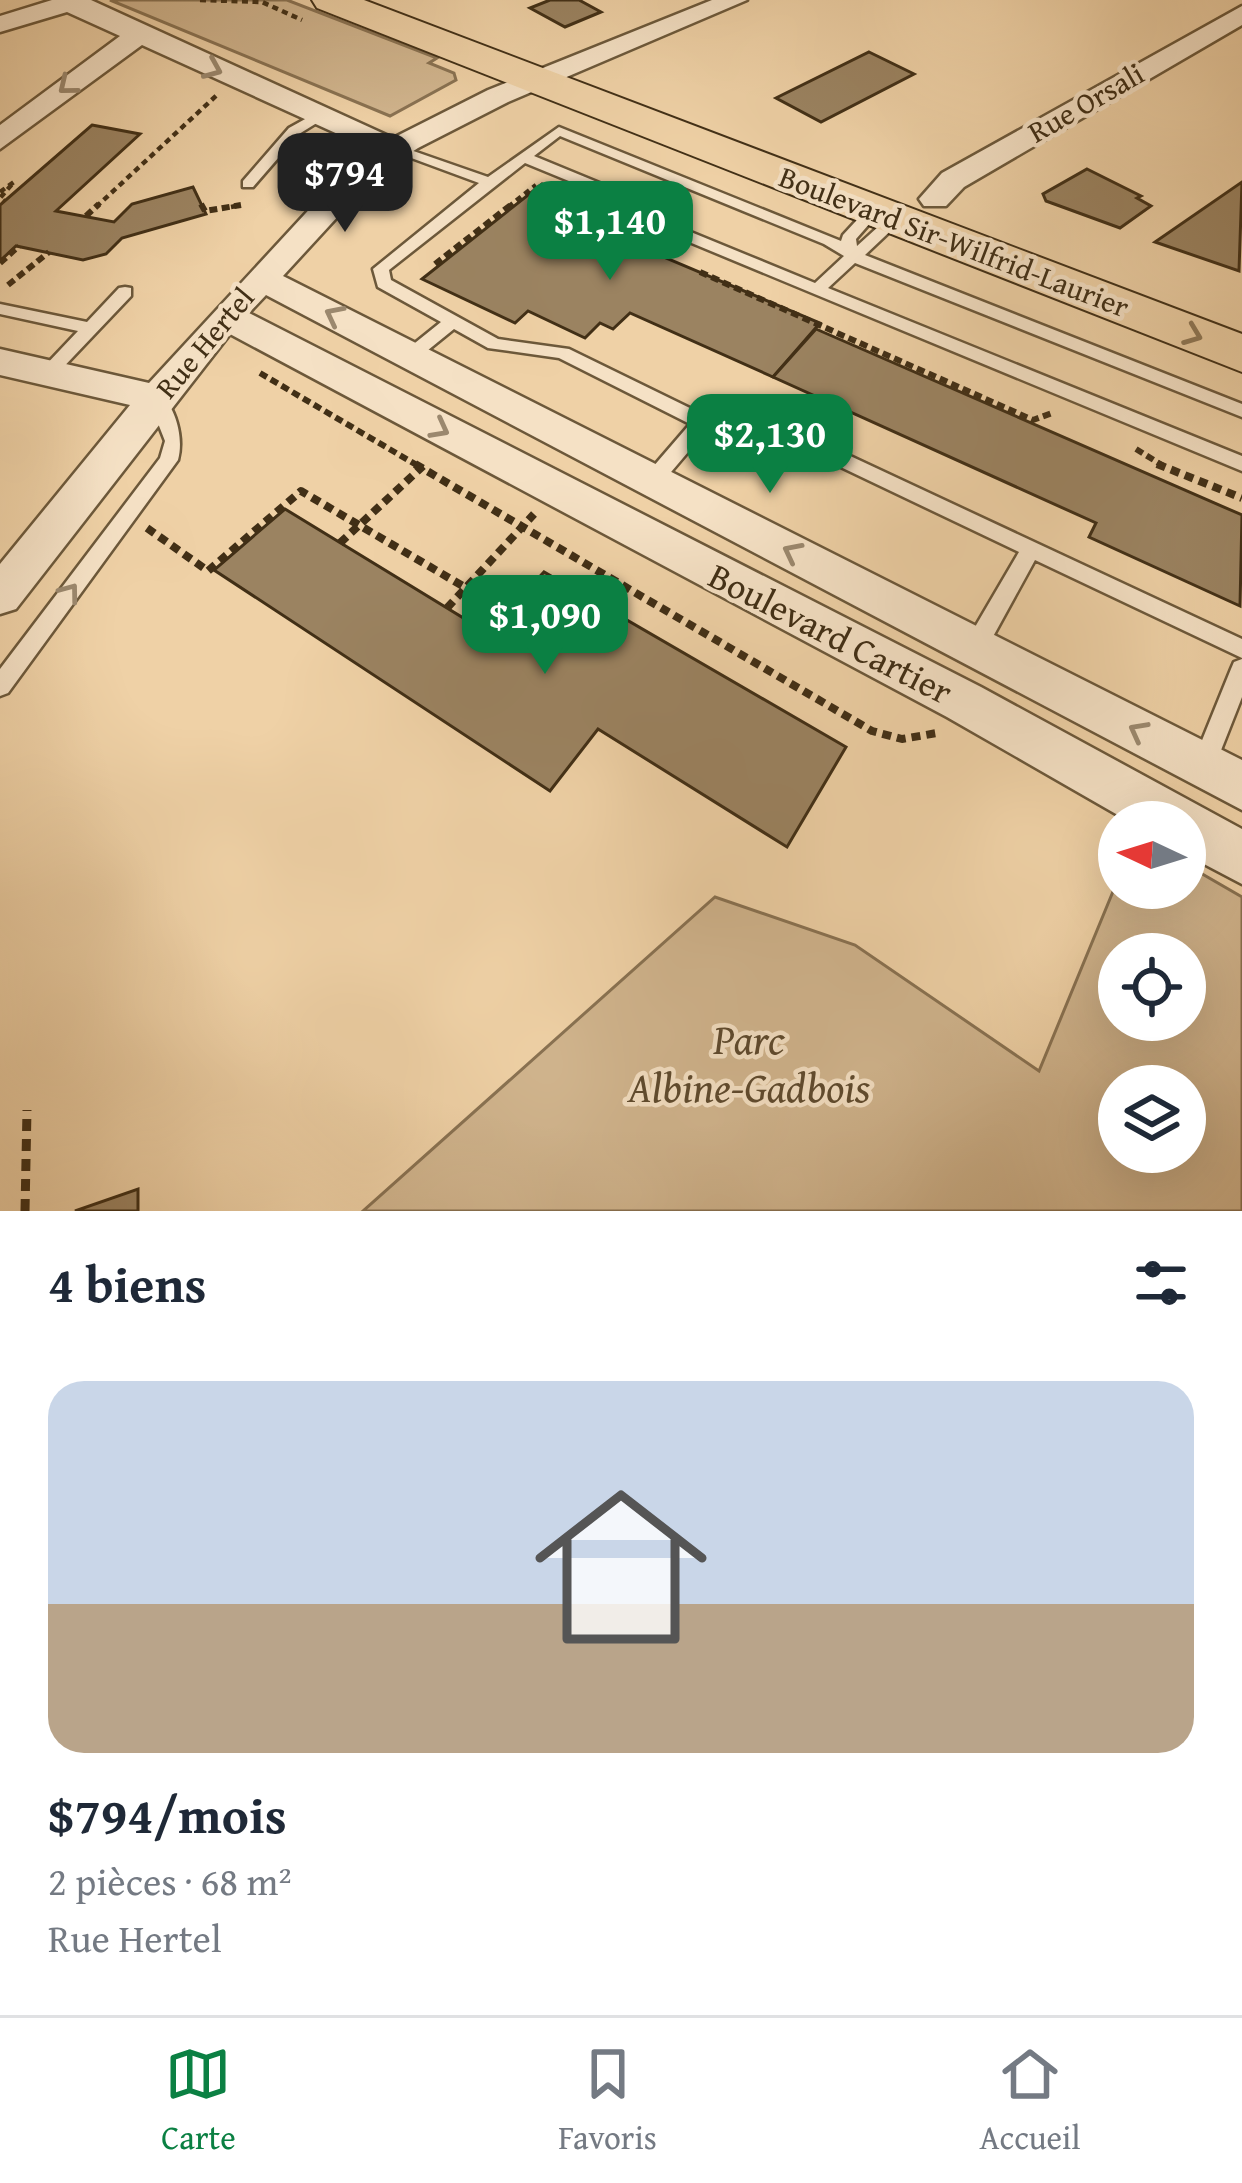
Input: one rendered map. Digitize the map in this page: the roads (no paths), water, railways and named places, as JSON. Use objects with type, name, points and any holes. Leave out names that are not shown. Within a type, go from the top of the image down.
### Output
[{"type":"main road","name":"Boulevard Sir-Wilfrid-Laurier","points":[[330,0],[554,72],[901,210],[1242,354]]},
{"type":"main road","name":"Boulevard Sir-Wilfrid-Laurier","points":[[404,0],[554,72],[901,210],[1242,314]]},
{"type":"street","name":"Rue Hertel","points":[[0,596],[225,316],[337,195],[394,149],[554,72],[734,0]]},
{"type":"street","points":[[0,24],[73,1],[138,37],[394,149]]},
{"type":"street","name":"Rue Orsali","points":[[901,210],[1242,14]]},
{"type":"street","points":[[0,140],[112,50],[138,37]]},
{"type":"street","name":"Boulevard Cartier","points":[[260,278],[1223,776]]},
{"type":"street","name":"Boulevard Cartier","points":[[225,316],[988,715],[1142,801]]},
{"type":"street","points":[[0,362],[158,398]]},
{"type":"street","points":[[1201,801],[1223,776]]},
{"type":"street","name":"Boulevard Cartier","points":[[1206,837],[1242,858]]},
{"type":"lane","points":[[248,184],[294,131],[321,116]]},
{"type":"lane","points":[[702,422],[562,353],[494,344],[384,284],[380,273],[559,131],[1242,411]]},
{"type":"lane","points":[[394,149],[490,182]]},
{"type":"lane","points":[[524,157],[648,208],[658,224],[1242,464]]},
{"type":"lane","points":[[817,290],[850,253],[870,246],[901,210]]},
{"type":"lane","points":[[48,373],[125,292]]},
{"type":"lane","points":[[0,308],[91,328]]},
{"type":"lane","points":[[411,355],[453,320]]},
{"type":"lane","points":[[0,686],[169,460],[174,441],[158,398]]},
{"type":"lane","points":[[653,480],[720,402],[1242,649]]},
{"type":"lane","points":[[976,646],[1031,549]]},
{"type":"lane","points":[[1223,776],[1242,669]]},
{"type":"park label","name":"Parc Albine-Gadbois","points":[[749,1063]]}]
